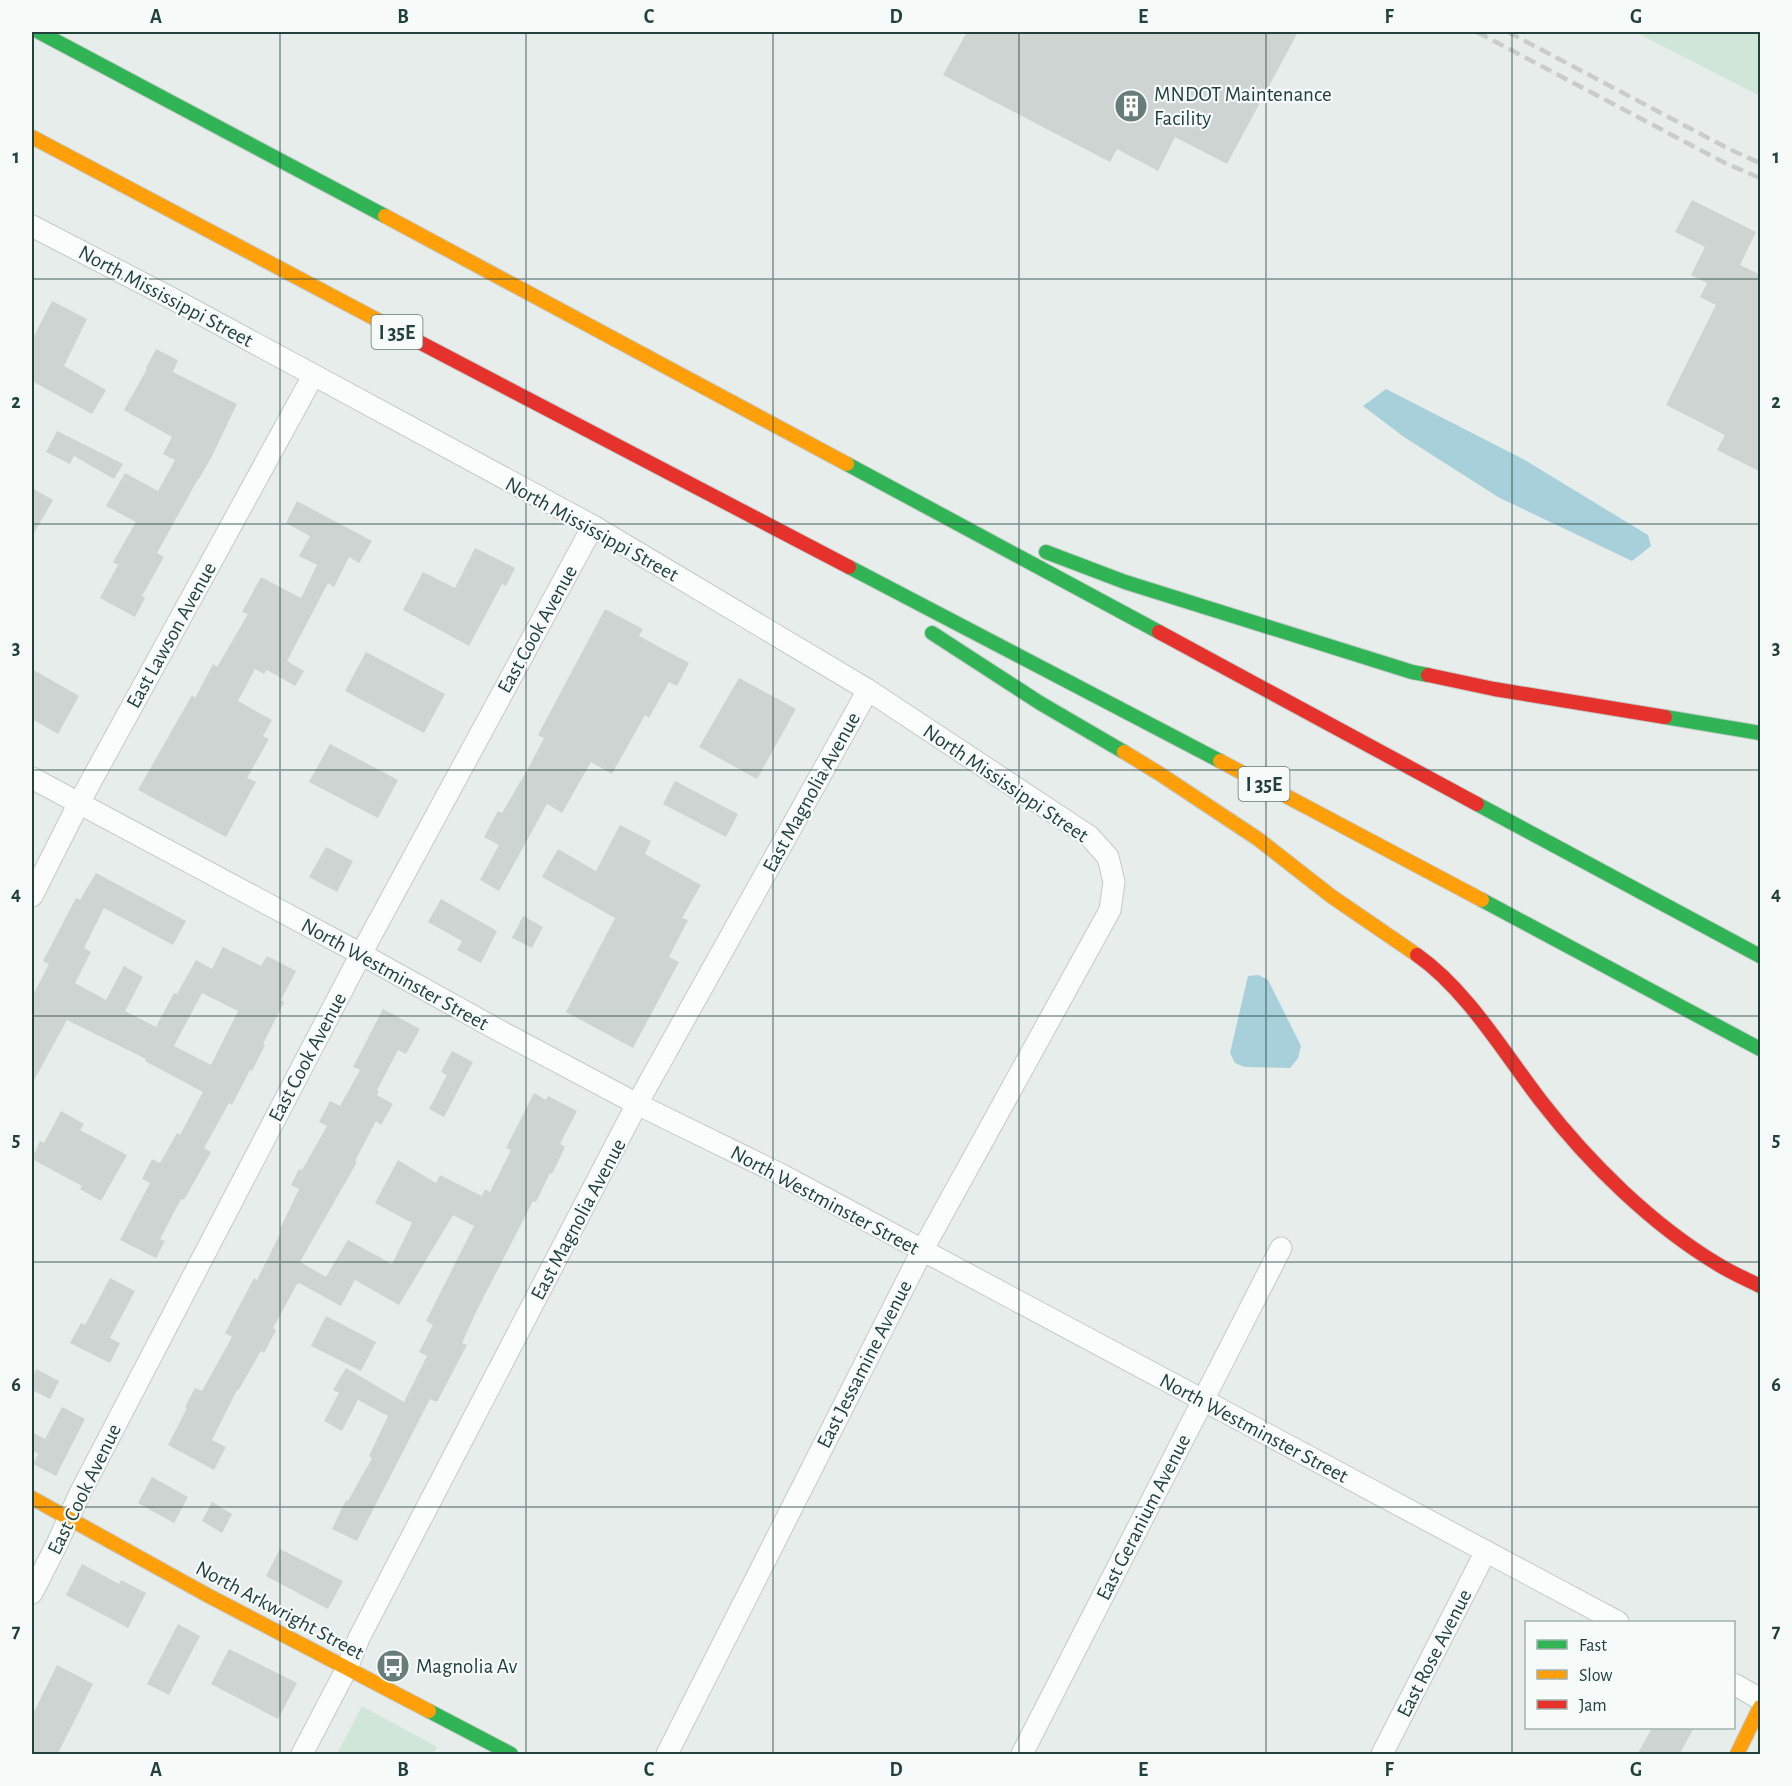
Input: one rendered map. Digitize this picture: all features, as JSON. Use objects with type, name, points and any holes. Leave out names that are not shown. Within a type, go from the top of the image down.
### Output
[{"type":"main road","points":[[39,32],[559,308],[1761,956]]},
{"type":"main road","points":[[59,32],[89,58]]},
{"type":"main road","name":"I 35E","points":[[32,136],[273,267],[1358,833],[1761,1049]]},
{"type":"main road","points":[[933,511],[1125,582],[1412,672],[1494,689],[1761,733]]},
{"type":"main road","points":[[765,524],[882,601]]},
{"type":"main road","points":[[922,626],[1040,703],[1160,774],[1258,839],[1331,896],[1433,966],[1471,1008],[1579,1147],[1672,1232],[1719,1265],[1761,1286]]},
{"type":"main road","name":"North Arkwright Street","points":[[32,1498],[207,1595],[510,1755]]},
{"type":"main road","points":[[1737,1755],[1761,1707]]},
{"type":"street","name":"North Mississippi Street","points":[[32,226],[173,298],[593,526],[868,690],[1089,836],[1108,857],[1114,882]]},
{"type":"street","name":"East Lawson Avenue","points":[[32,896],[79,803],[313,376]]},
{"type":"street","name":"East Cook Avenue","points":[[32,1593],[68,1518],[361,954],[593,526]]},
{"type":"street","name":"East Magnolia Avenue","points":[[302,1755],[347,1668],[359,1638],[637,1104],[868,690]]},
{"type":"street","name":"North Westminster Street","points":[[32,778],[498,1030],[637,1104],[780,1174],[1614,1621]]},
{"type":"street","name":"East Jessamine Avenue","points":[[667,1755],[922,1251],[1110,910],[1114,882]]},
{"type":"street","name":"East Geranium Avenue","points":[[1022,1755],[1281,1248]]},
{"type":"street","name":"East Rose Avenue","points":[[1382,1755],[1486,1551]]},
{"type":"street","points":[[1735,1685],[1761,1699]]},
{"type":"green space","points":[[1635,32],[1760,32],[1760,96]]},
{"type":"green space","points":[[362,1706],[437,1747],[433,1754],[337,1754]]},
{"type":"water","points":[[1386,389],[1523,459],[1648,535],[1651,546],[1632,561],[1498,497],[1404,437],[1363,406]]},
{"type":"water","points":[[1258,975],[1268,980],[1301,1046],[1298,1058],[1290,1068],[1245,1067],[1235,1063],[1230,1053],[1248,976]]},
{"type":"building","name":"MNDOT Maintenance Facility","points":[[967,32],[1298,32],[1227,164],[1175,137],[1158,171],[1117,149],[1110,162],[943,75]]},
{"type":"building","points":[[1692,200],[1756,232],[1740,265],[1761,275],[1761,472],[1717,450],[1725,435],[1666,405],[1716,305],[1700,297],[1707,283],[1691,275],[1705,247],[1675,232]]},
{"type":"building","points":[[52,301],[87,319],[64,366],[106,390],[92,414],[32,381],[32,340]]},
{"type":"building","points":[[156,349],[178,360],[173,372],[237,404],[211,458],[157,553],[164,557],[142,596],[145,598],[135,617],[100,598],[118,565],[113,562],[136,522],[106,506],[125,473],[158,491],[175,460],[163,454],[172,437],[124,410]]},
{"type":"building","points":[[57,431],[123,464],[114,479],[74,456],[70,464],[46,452]]},
{"type":"building","points":[[32,488],[53,500],[32,537]]},
{"type":"building","points":[[297,501],[372,541],[359,563],[349,557],[334,587],[328,583],[287,661],[304,671],[295,686],[267,670],[264,674],[255,669],[238,701],[272,720],[263,736],[269,739],[247,778],[256,782],[226,837],[138,790],[192,695],[195,698],[213,664],[217,667],[248,614],[242,612],[261,577],[301,598],[317,565],[299,556],[310,536],[286,523]]},
{"type":"building","points":[[475,548],[515,568],[506,586],[502,584],[469,646],[403,610],[423,572],[455,588]]},
{"type":"building","points":[[605,609],[643,629],[639,636],[689,663],[677,686],[669,682],[649,718],[645,715],[612,774],[591,762],[562,813],[547,804],[499,891],[480,880],[499,845],[484,837],[498,811],[502,813],[531,763],[544,738],[538,735]]},
{"type":"building","points":[[366,652],[445,694],[424,733],[345,691]]},
{"type":"building","points":[[32,669],[79,696],[58,734],[32,719]]},
{"type":"building","points":[[739,678],[796,709],[757,779],[699,747]]},
{"type":"building","points":[[330,744],[398,780],[378,818],[309,782]]},
{"type":"building","points":[[675,781],[738,814],[726,837],[663,804]]},
{"type":"building","points":[[620,825],[651,841],[645,854],[701,885],[682,918],[688,920],[669,957],[679,962],[633,1048],[566,1012],[615,918],[542,877],[558,849],[596,871]]},
{"type":"building","points":[[326,847],[353,861],[337,892],[309,877]]},
{"type":"building","points":[[96,873],[186,921],[173,945],[104,908],[84,948],[91,952],[75,983],[106,1000],[124,966],[143,977],[125,1011],[156,1027],[174,993],[177,994],[196,960],[212,969],[223,947],[261,966],[267,956],[296,971],[281,1000],[284,1002],[252,1071],[250,1070],[232,1105],[229,1103],[204,1148],[211,1152],[184,1200],[181,1199],[160,1239],[165,1241],[156,1258],[120,1240],[150,1183],[142,1179],[152,1159],[160,1163],[177,1133],[180,1135],[203,1092],[145,1061],[146,1059],[67,1020],[32,1084],[32,997],[49,964],[43,961],[76,898],[80,900]],"holes":[[[202,993],[238,1011],[211,1065],[174,1046]]]},
{"type":"building","points":[[441,899],[497,931],[481,963],[457,950],[462,941],[428,922]]},
{"type":"building","points":[[523,916],[543,927],[532,948],[512,938]]},
{"type":"building","points":[[383,1009],[420,1029],[406,1054],[398,1050],[377,1090],[379,1091],[377,1095],[393,1104],[381,1125],[376,1121],[355,1161],[357,1162],[300,1262],[326,1277],[348,1240],[392,1264],[412,1223],[375,1203],[398,1160],[436,1183],[440,1175],[482,1196],[485,1189],[490,1192],[511,1150],[506,1148],[534,1093],[546,1100],[548,1096],[577,1111],[560,1144],[565,1147],[552,1174],[550,1173],[536,1202],[533,1201],[477,1310],[462,1343],[467,1345],[437,1402],[430,1399],[357,1541],[332,1529],[346,1500],[348,1501],[372,1458],[369,1456],[388,1416],[358,1400],[342,1431],[324,1421],[339,1393],[333,1390],[346,1368],[404,1402],[427,1356],[419,1352],[433,1325],[426,1321],[474,1226],[453,1215],[399,1305],[355,1280],[341,1306],[297,1284],[273,1328],[276,1330],[264,1353],[261,1351],[237,1390],[212,1440],[226,1447],[214,1470],[168,1445],[195,1388],[202,1391],[232,1337],[225,1333],[254,1278],[257,1280],[299,1189],[291,1185],[327,1126],[319,1122],[330,1101],[340,1106],[360,1070],[353,1067]]},
{"type":"building","points":[[452,1051],[473,1062],[444,1117],[429,1109],[447,1075],[441,1072]]},
{"type":"building","points":[[61,1111],[84,1124],[80,1130],[127,1155],[101,1201],[80,1189],[82,1186],[32,1159],[40,1141],[44,1143]]},
{"type":"building","points":[[110,1278],[135,1291],[110,1338],[120,1343],[110,1363],[70,1343],[81,1323],[85,1325]]},
{"type":"building","points":[[326,1316],[376,1342],[361,1371],[311,1346]]},
{"type":"building","points":[[36,1369],[59,1381],[50,1399],[32,1390],[32,1379]]},
{"type":"building","points":[[62,1407],[85,1419],[56,1476],[33,1464],[38,1454],[32,1450],[32,1432],[45,1439]]},
{"type":"building","points":[[152,1477],[188,1497],[174,1523],[138,1503]]},
{"type":"building","points":[[212,1502],[232,1514],[222,1533],[202,1521]]},
{"type":"building","points":[[280,1549],[343,1581],[328,1609],[266,1576]]},
{"type":"building","points":[[82,1564],[119,1584],[121,1580],[146,1593],[128,1628],[66,1595]]},
{"type":"building","points":[[178,1624],[200,1636],[169,1695],[147,1684]]},
{"type":"building","points":[[229,1649],[297,1683],[278,1719],[211,1684]]},
{"type":"building","points":[[57,1665],[93,1684],[57,1755],[32,1755],[32,1716]]},
{"type":"building","points":[[1651,1729],[1693,1729],[1679,1755],[1637,1755]]},
{"type":"railway","points":[[1477,32],[1725,163],[1760,178]]},
{"type":"railway","points":[[1508,32],[1729,149],[1760,163]]},
{"type":"traffic: fast","points":[[39,32],[385,216]]},
{"type":"traffic: fast","points":[[847,464],[1159,632]]},
{"type":"traffic: fast","points":[[1046,552],[1125,582],[1412,672],[1428,675]]},
{"type":"traffic: fast","points":[[849,567],[1220,761]]},
{"type":"traffic: fast","points":[[932,633],[1040,703],[1124,752]]},
{"type":"traffic: fast","points":[[1665,717],[1760,733]]},
{"type":"traffic: fast","points":[[1477,804],[1760,956]]},
{"type":"traffic: fast","points":[[1482,900],[1760,1049]]},
{"type":"traffic: fast","points":[[429,1711],[511,1754]]},
{"type":"traffic: slow","points":[[32,137],[419,342]]},
{"type":"traffic: slow","points":[[385,216],[847,464]]},
{"type":"traffic: slow","points":[[1124,752],[1258,839],[1331,896],[1417,955]]},
{"type":"traffic: slow","points":[[1220,761],[1482,900]]},
{"type":"traffic: slow","points":[[32,1498],[207,1595],[429,1711]]},
{"type":"traffic: slow","points":[[1737,1754],[1760,1707]]},
{"type":"traffic: jam","points":[[419,342],[849,567]]},
{"type":"traffic: jam","points":[[1159,632],[1477,804]]},
{"type":"traffic: jam","points":[[1428,675],[1494,689],[1665,717]]},
{"type":"traffic: jam","points":[[1417,955],[1435,969],[1468,1004],[1541,1101],[1601,1170],[1646,1212],[1694,1249],[1724,1268],[1760,1286]]},
{"type":"place","name":"MNDOT Maintenance Facility","points":[[1131,106]]},
{"type":"place","name":"Magnolia Av","points":[[393,1666]]}]
